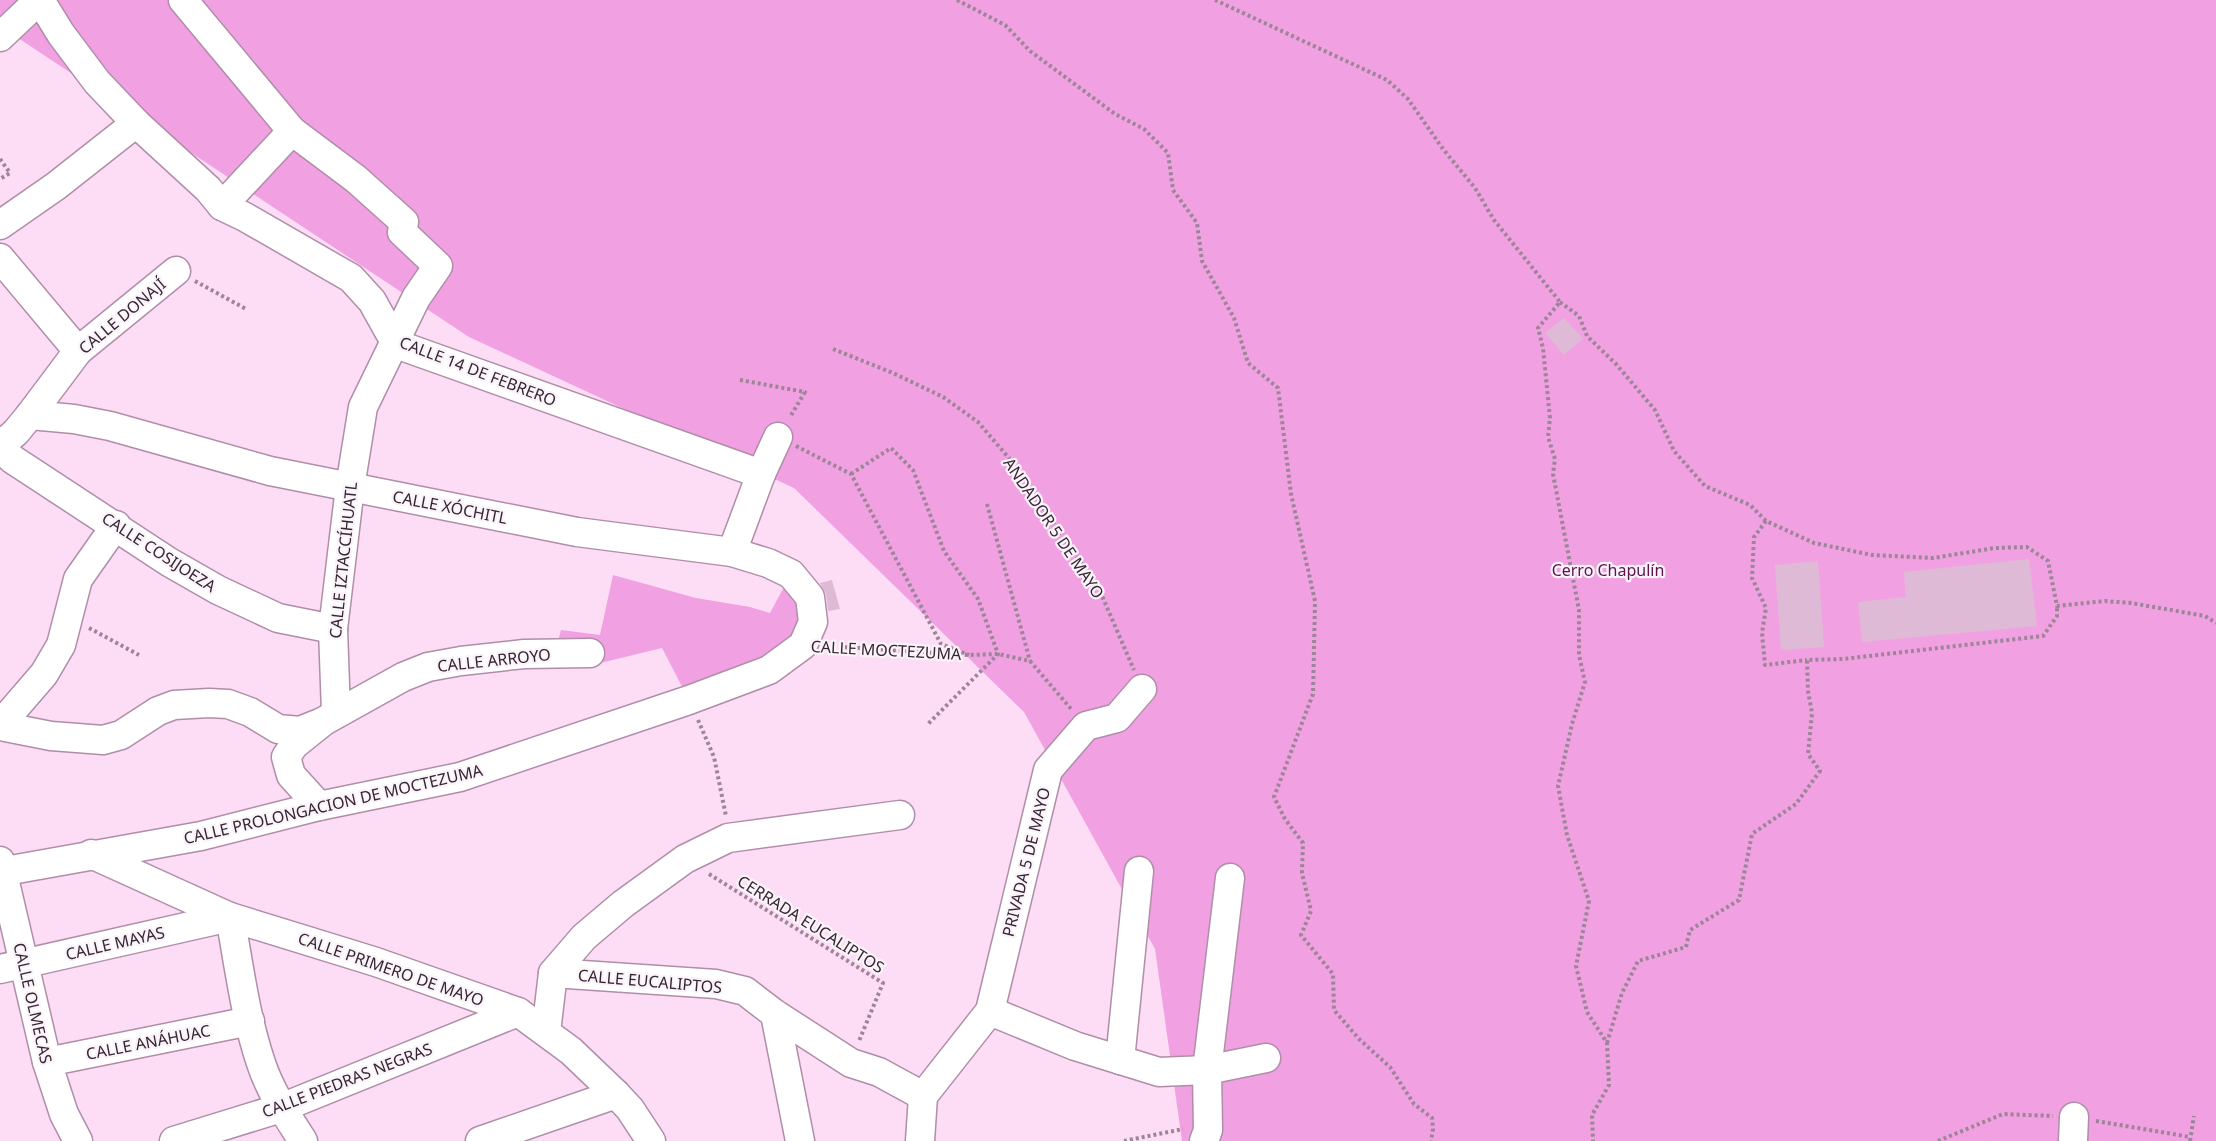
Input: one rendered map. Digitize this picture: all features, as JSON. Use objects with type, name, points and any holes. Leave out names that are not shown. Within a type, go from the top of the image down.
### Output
[{"type":"street","points":[[0,36],[40,0]]},
{"type":"street","name":"CALLE 14 DE FEBRERO","points":[[40,0],[61,34],[97,82],[136,123],[208,189],[222,206],[351,278],[372,301],[396,344],[761,474]]},
{"type":"street","points":[[183,0],[292,131],[222,206]]},
{"type":"street","points":[[0,225],[56,186],[136,123]]},
{"type":"street","name":"CALLE IZTACCÍHUATL","points":[[292,131],[356,179],[404,222],[402,232],[438,266],[416,298],[396,344],[363,407],[350,487],[333,629],[330,717]]},
{"type":"street","points":[[0,258],[78,351]]},
{"type":"street","name":"CALLE DONAJÍ","points":[[0,446],[30,415],[78,351],[176,271]]},
{"type":"street","name":"CALLE XÓCHITL","points":[[30,415],[74,419],[110,426],[270,471],[577,532],[732,552],[768,563],[791,574],[810,597],[813,622],[803,645]]},
{"type":"street","points":[[732,552],[761,474],[778,437]]},
{"type":"street","name":"CALLE COSIJOEZA","points":[[0,446],[12,459],[116,525],[169,562],[218,590],[278,618],[333,629]]},
{"type":"street","points":[[116,525],[78,579],[61,645],[44,674],[0,725],[51,736],[103,740],[121,735],[158,711],[174,705],[228,704],[250,712],[278,729],[300,731],[330,717]]},
{"type":"street","name":"CALLE PROLONGACION DE MOCTEZUMA","points":[[91,854],[201,836],[319,806],[460,777],[689,700],[769,670],[803,645]]},
{"type":"street","name":"CALLE ARROYO","points":[[330,717],[403,677],[428,667],[524,654],[590,652]]},
{"type":"street","points":[[1086,726],[1117,718],[1142,688]]},
{"type":"street","points":[[319,806],[291,775],[286,757],[294,746],[330,717]]},
{"type":"street","name":"PRIVADA 5 DE MAYO","points":[[990,1011],[1048,770],[1086,726]]},
{"type":"street","points":[[546,1032],[553,974],[584,937],[623,904],[685,859],[728,838],[900,815]]},
{"type":"street","points":[[1,868],[91,854]]},
{"type":"street","name":"CALLE PRIMERO DE MAYO","points":[[91,854],[230,917],[376,962],[518,1012],[571,1051],[616,1094],[630,1109],[651,1141]]},
{"type":"street","name":"CALLE OLMECAS","points":[[1,868],[12,967],[63,1114],[78,1141]]},
{"type":"street","points":[[1120,1060],[1139,871]]},
{"type":"street","points":[[1206,1132],[1207,1070],[1230,878]]},
{"type":"street","points":[[230,917],[261,1065],[281,1108],[303,1141]]},
{"type":"street","name":"CALLE MAYAS","points":[[12,967],[230,917]]},
{"type":"street","name":"CALLE EUCALIPTOS","points":[[553,974],[716,984],[745,991],[775,1014],[851,1063],[879,1072],[923,1096]]},
{"type":"street","points":[[920,1141],[923,1096],[990,1011],[1075,1046],[1160,1072],[1207,1070],[1266,1058]]},
{"type":"street","name":"CALLE PIEDRAS NEGRAS","points":[[174,1141],[281,1108],[518,1012]]},
{"type":"street","points":[[775,1014],[800,1141]]},
{"type":"street","name":"CALLE ANÁHUAC","points":[[46,1062],[250,1021]]},
{"type":"street","points":[[480,1141],[616,1094]]},
{"type":"path","points":[[957,0],[1005,25],[1030,51],[1115,114],[1144,129],[1168,153],[1173,190],[1197,223],[1202,261],[1234,318],[1248,363],[1278,388],[1291,494],[1315,601],[1313,694],[1274,797],[1285,819],[1303,843],[1302,873],[1311,911],[1301,935],[1333,974],[1334,1010],[1359,1039],[1390,1067],[1414,1104],[1432,1118],[1431,1141]]},
{"type":"path","points":[[1215,0],[1387,80],[1408,99],[1443,149],[1475,188],[1494,220],[1560,302],[1579,316],[1587,336],[1616,364],[1654,410],[1674,451],[1705,486],[1750,505],[1766,521],[1814,543],[1872,555],[1933,558],[1995,548],[2027,547],[2048,561],[2057,616],[2043,636],[1844,658],[1764,664],[1762,633],[1766,608],[1752,578],[1754,537],[1766,521]]},
{"type":"path","points":[[0,159],[10,173],[0,179]]},
{"type":"path","points":[[176,271],[246,309]]},
{"type":"path","points":[[1560,302],[1538,328],[1543,348],[1550,418],[1548,437],[1555,459],[1553,474],[1579,610],[1579,655],[1585,682],[1572,724],[1558,786],[1567,836],[1588,901],[1576,966],[1587,1012],[1607,1044]]},
{"type":"path","name":"ANDADOR 5 DE MAYO","points":[[833,349],[893,373],[943,397],[978,422],[1008,457],[1099,589],[1142,688]]},
{"type":"path","points":[[740,380],[805,392],[778,437],[851,474],[941,644],[969,655],[998,654],[1030,661]]},
{"type":"path","points":[[851,474],[891,448],[913,470],[944,551],[978,598],[998,654]]},
{"type":"path","points":[[987,504],[1030,661],[1086,726]]},
{"type":"path","points":[[2057,606],[2105,601],[2131,603],[2205,616],[2216,623]]},
{"type":"path","points":[[68,617],[139,655]]},
{"type":"path","name":"CALLE MOCTEZUMA","points":[[803,645],[901,649],[969,655]]},
{"type":"path","points":[[927,725],[998,654]]},
{"type":"path","points":[[1593,1141],[1592,1115],[1610,1085],[1607,1044],[1622,993],[1638,961],[1686,947],[1690,930],[1738,900],[1752,834],[1796,804],[1820,771],[1808,754],[1812,713],[1808,691],[1807,660]]},
{"type":"path","points":[[689,700],[714,757],[728,823],[728,838]]},
{"type":"path","name":"CERRADA EUCALIPTOS","points":[[685,859],[883,983],[851,1063]]},
{"type":"path","points":[[1938,1141],[2003,1114],[2074,1129],[2190,1139],[2194,1116]]},
{"type":"path","points":[[1124,1141],[1206,1132]]},
{"type":"green space","name":"Cerro Chapulín","points":[[0,0],[2216,0],[2216,1141],[1182,1141],[1155,949],[1024,712],[794,488],[469,337],[0,26]]},
{"type":"green space","points":[[791,574],[810,597],[803,645],[689,700],[662,648],[592,665],[557,645],[561,630],[600,635],[613,575],[696,598],[750,607],[770,613]]},
{"type":"building","points":[[1564,318],[1583,339],[1564,355],[1545,333]]},
{"type":"building","points":[[2029,559],[2037,626],[1862,642],[1858,602],[1906,597],[1904,572]]},
{"type":"building","points":[[1818,561],[1824,647],[1781,650],[1775,565]]},
{"type":"building","points":[[832,580],[840,609],[828,611],[826,594],[820,583]]}]
